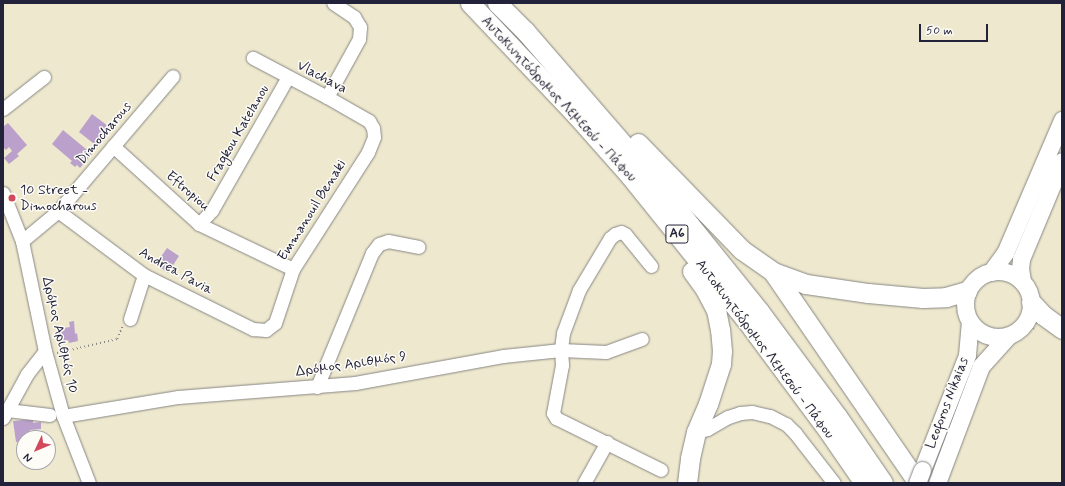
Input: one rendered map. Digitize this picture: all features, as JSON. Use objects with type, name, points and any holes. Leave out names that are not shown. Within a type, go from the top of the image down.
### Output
[{"type":"highway","name":"Αυτοκινητόδρομος Λεμεσού - Πάφου","points":[[470,3],[577,116],[630,176],[752,328],[829,432],[864,483]]},
{"type":"highway","name":"Αυτοκινητόδρομος Λεμεσού - Πάφου","points":[[497,3],[525,31],[649,174],[759,311],[837,416],[884,483]]},
{"type":"highway","points":[[525,31],[590,91],[742,250],[773,272],[806,284],[923,298],[946,297],[967,291]]},
{"type":"highway","points":[[516,51],[618,176],[687,264],[705,289],[716,310],[722,351],[721,364],[708,404],[696,432],[690,458],[687,483]]},
{"type":"highway","points":[[773,272],[919,478]]},
{"type":"highway","points":[[1031,302],[1043,315],[1062,328]]},
{"type":"main road","points":[[991,272],[1005,253],[1062,120]]},
{"type":"main road","points":[[1022,282],[1020,269],[1021,259],[1062,161]]},
{"type":"main road","points":[[1002,271],[1013,275],[1022,282],[1028,291],[1031,302],[1030,313],[1025,323],[1018,331],[1008,336],[997,338],[986,335],[970,322],[965,307],[967,291],[973,282],[981,275],[991,272],[1002,271]]},
{"type":"main road","name":"Leoforos Nikaias","points":[[919,478],[967,355],[970,322]]},
{"type":"main road","name":"Leoforos Nikaias","points":[[937,483],[981,366],[1008,336]]},
{"type":"street","points":[[327,97],[359,39],[360,27],[354,18],[333,3]]},
{"type":"street","name":"Vlachava","points":[[253,58],[369,121],[373,128]]},
{"type":"street","name":"Dimocharous","points":[[22,241],[58,211],[173,76]]},
{"type":"street","points":[[3,109],[44,77]]},
{"type":"street","name":"Fragkou Katelanou","points":[[200,224],[212,210],[288,77]]},
{"type":"street","name":"Emmanouil Benaki","points":[[266,330],[275,322],[293,268],[368,152],[374,137],[373,128]]},
{"type":"street","name":"Eftropiou","points":[[113,146],[200,224],[293,268]]},
{"type":"street","name":"Δρόμος Αριθμός 10","points":[[3,193],[22,241],[56,415],[89,483]]},
{"type":"street","name":"Andrea Pavia","points":[[58,211],[144,274],[253,329],[266,330]]},
{"type":"street","points":[[651,266],[625,234],[621,232],[614,234],[610,238],[579,290],[563,333],[561,350],[562,365],[553,413],[556,418],[661,470]]},
{"type":"street","points":[[317,386],[372,253],[380,244],[388,241],[418,247]]},
{"type":"street","points":[[130,319],[144,274]]},
{"type":"street","name":"Δρόμος Αριθμός 9","points":[[5,414],[56,415],[178,397],[355,383],[503,356],[561,350],[606,352],[642,339]]},
{"type":"street","points":[[5,414],[27,374],[45,353]]},
{"type":"street","points":[[696,432],[707,429],[728,416],[740,413],[752,412],[770,416],[786,424],[795,433],[834,483]]},
{"type":"street","points":[[584,483],[607,442]]},
{"type":"path","points":[[45,353],[117,339],[123,327],[130,319]]},
{"type":"building","points":[[92,114],[112,129],[98,147],[79,132]]},
{"type":"building","points":[[8,123],[27,145],[17,154],[19,156],[9,164],[4,158],[12,151],[9,147],[6,150],[3,147],[3,127]]},
{"type":"building","points":[[63,130],[92,154],[80,168],[77,165],[75,167],[70,163],[72,161],[52,144]]},
{"type":"building","points":[[167,248],[179,256],[168,273],[156,264]]},
{"type":"building","points":[[74,321],[75,334],[77,333],[78,341],[69,343],[68,340],[60,342],[57,329],[70,327],[69,322]]},
{"type":"building","points":[[33,419],[33,423],[41,422],[41,429],[16,430],[16,442],[13,421]]},
{"type":"place","name":"10 Street - Dimocharous","points":[[12,198]]}]
